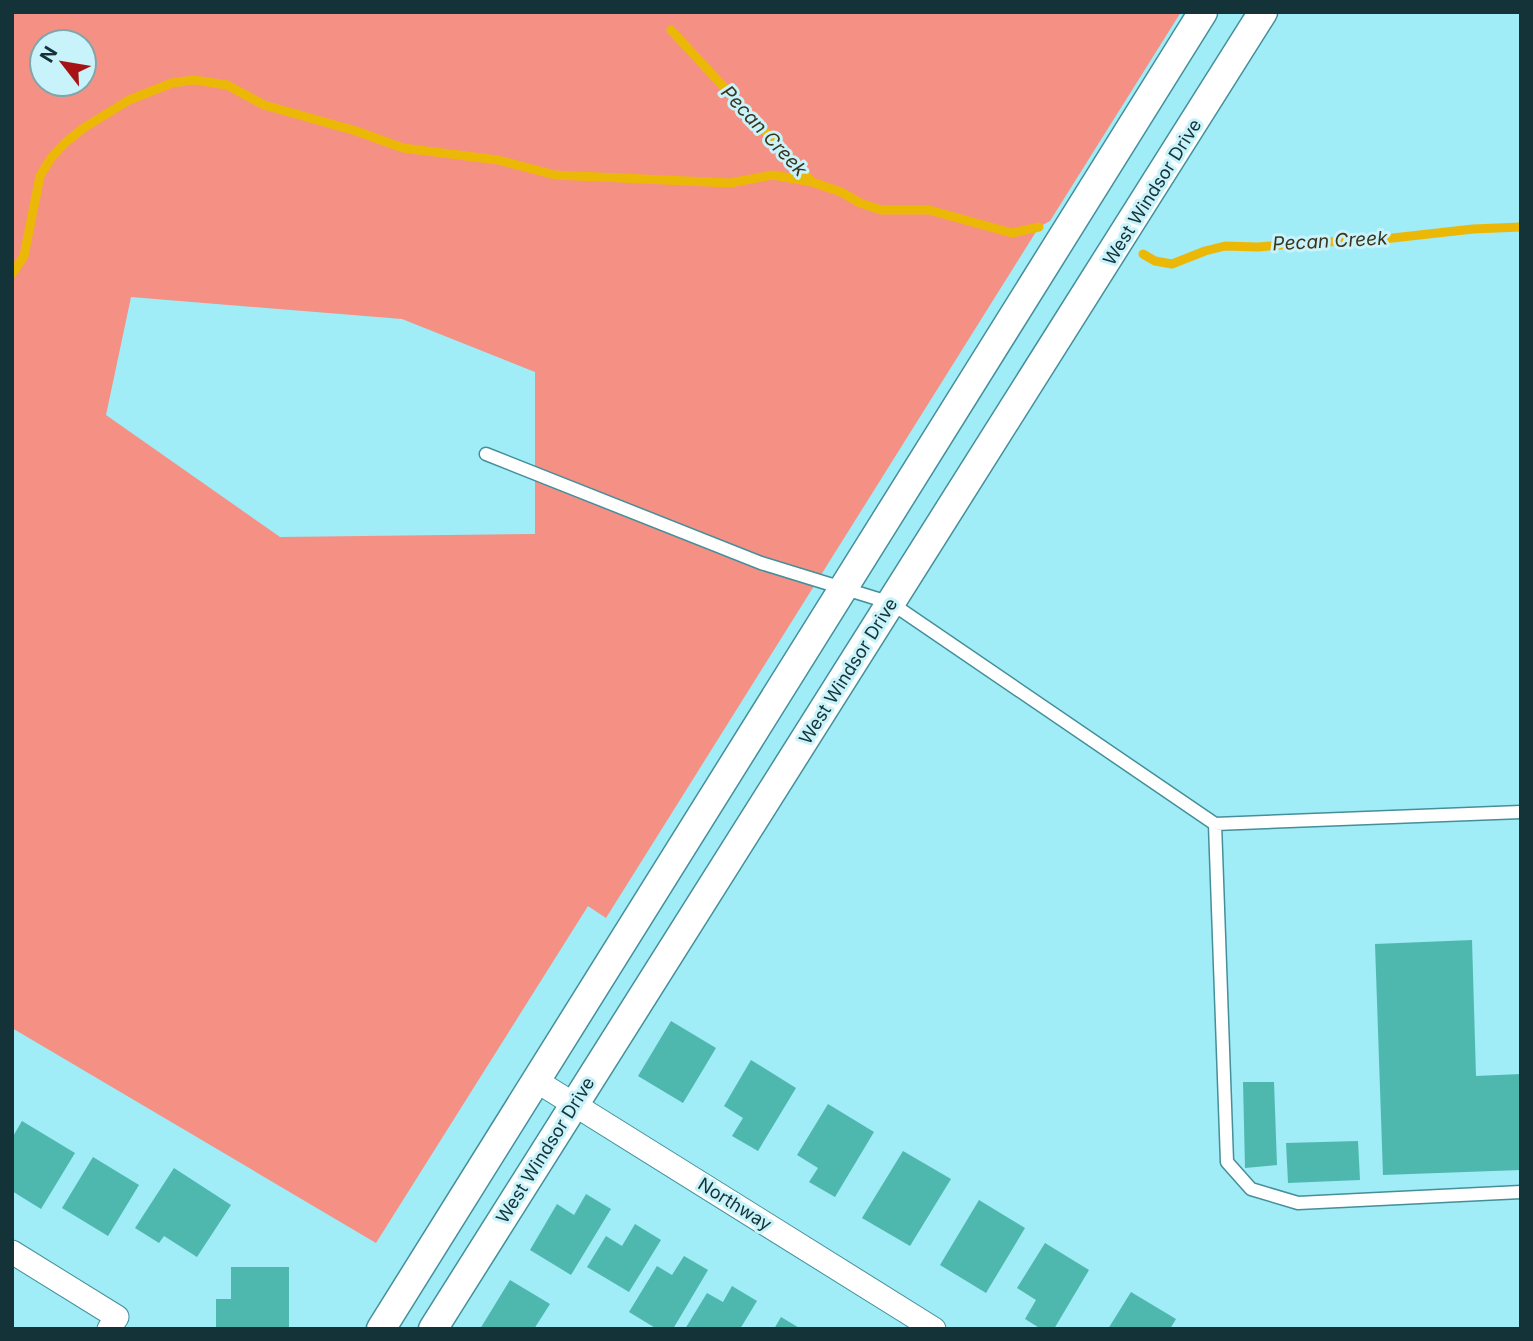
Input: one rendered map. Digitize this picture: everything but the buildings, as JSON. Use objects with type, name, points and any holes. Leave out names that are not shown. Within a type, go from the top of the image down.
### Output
[{"type":"street","points":[[381,1329],[1203,12]]},
{"type":"street","name":"West Windsor Drive","points":[[433,1329],[1264,12]]},
{"type":"street","name":"Northway","points":[[535,1080],[934,1329]]},
{"type":"street","points":[[12,1252],[113,1323]]},
{"type":"lane","points":[[486,454],[761,563],[891,603],[1215,824],[1521,812]]},
{"type":"lane","points":[[1215,824],[1227,1162],[1251,1189],[1298,1203],[1521,1192]]},
{"type":"shaded area","points":[[12,12],[1181,12],[1050,221],[1039,227],[606,918],[588,906],[376,1243],[12,1028]],"holes":[[[131,297],[402,319],[535,372],[535,534],[280,537],[106,415]]]},
{"type":"waterway","name":"Pecan Creek","points":[[671,30],[812,182],[881,210],[929,210],[1012,233],[1039,227]]},
{"type":"waterway","points":[[12,274],[24,256],[40,176],[51,158],[65,143],[82,129],[129,100],[172,83],[194,80],[227,85],[264,105],[356,131],[403,148],[498,160],[555,175],[730,183],[773,175],[812,182]]},
{"type":"waterway","name":"Pecan Creek","points":[[1143,254],[1155,261],[1172,264],[1225,246],[1258,247],[1366,241],[1473,229],[1521,227]]}]
